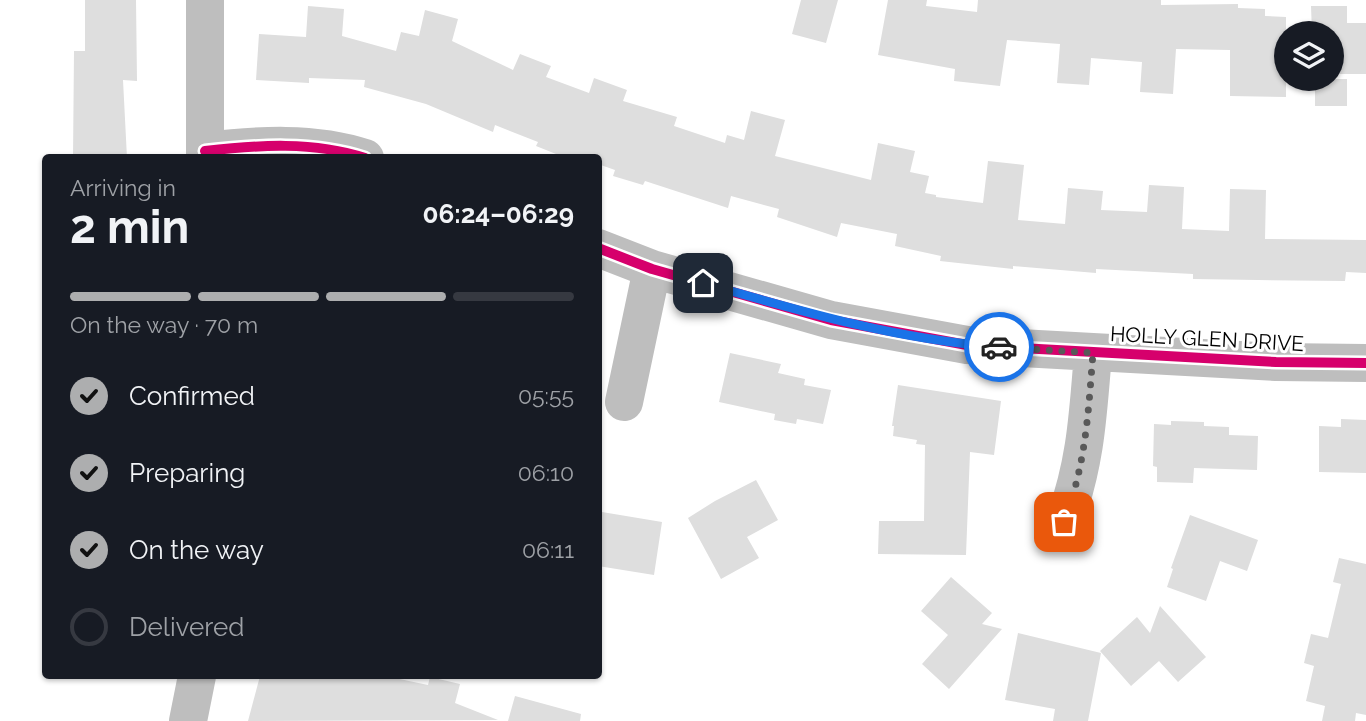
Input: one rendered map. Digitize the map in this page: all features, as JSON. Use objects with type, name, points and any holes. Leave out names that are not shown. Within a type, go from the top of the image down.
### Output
[{"type":"street","points":[[205,0],[205,154],[255,145],[316,148],[345,154]]},
{"type":"street","name":"HOLLY GLEN DRIVE","points":[[602,250],[652,269],[831,320],[967,345],[1276,362],[1366,363]]},
{"type":"street","points":[[624,402],[652,269]]},
{"type":"street","points":[[1064,522],[1077,487],[1086,441],[1093,353]]},
{"type":"street","points":[[188,721],[196,679]]},
{"type":"building","points":[[85,0],[136,0],[137,81],[123,80],[127,154],[73,154],[74,51],[85,51]]},
{"type":"building","points":[[801,0],[838,0],[826,43],[792,34]]},
{"type":"building","points":[[888,0],[927,0],[926,6],[977,12],[978,0],[1161,0],[1161,5],[1238,4],[1238,8],[1265,9],[1265,16],[1286,17],[1286,21],[1274,21],[1274,91],[1286,91],[1286,97],[1230,96],[1230,50],[1176,49],[1173,94],[1140,92],[1142,62],[1091,58],[1089,85],[1057,83],[1060,44],[1007,40],[1000,86],[954,81],[955,69],[878,55]]},
{"type":"building","points":[[308,6],[344,9],[342,36],[396,51],[401,32],[419,36],[425,10],[458,19],[452,41],[513,70],[520,54],[551,66],[546,77],[589,93],[594,78],[627,90],[623,101],[677,117],[674,126],[725,143],[727,135],[744,140],[751,111],[785,120],[775,156],[871,180],[878,143],[915,151],[910,172],[929,176],[925,193],[983,203],[988,161],[1024,165],[1018,220],[1065,224],[1068,188],[1103,191],[1101,210],[1147,212],[1149,185],[1184,187],[1182,229],[1229,231],[1230,189],[1266,190],[1265,239],[1366,240],[1366,273],[1346,272],[1345,281],[1193,279],[1193,274],[1096,269],[1096,273],[1013,266],[1013,269],[940,261],[941,256],[895,246],[897,234],[841,223],[837,237],[777,217],[779,209],[731,196],[728,208],[645,181],[643,185],[613,176],[615,170],[602,165],[602,154],[556,154],[536,146],[538,142],[495,125],[493,132],[426,104],[364,87],[365,80],[309,78],[309,83],[256,80],[259,34],[306,37]]},
{"type":"building","points":[[1311,6],[1347,6],[1347,23],[1366,23],[1366,74],[1344,74],[1344,21],[1312,21]]},
{"type":"building","points":[[1344,79],[1347,79],[1347,106],[1315,106],[1315,91],[1344,91]]},
{"type":"building","points":[[730,353],[781,364],[778,373],[805,379],[804,385],[831,390],[823,424],[797,419],[796,424],[774,420],[775,414],[719,402]]},
{"type":"building","points":[[898,385],[1001,401],[994,455],[970,452],[966,555],[878,554],[879,521],[924,521],[925,445],[916,444],[917,440],[893,436]]},
{"type":"building","points":[[1341,419],[1366,420],[1366,473],[1319,472],[1319,426],[1341,427]]},
{"type":"building","points":[[1171,421],[1204,422],[1204,426],[1229,427],[1229,435],[1258,436],[1257,470],[1194,468],[1193,483],[1157,482],[1157,467],[1153,466],[1154,424],[1171,425]]},
{"type":"building","points":[[756,480],[778,520],[747,537],[759,558],[721,579],[688,518]]},
{"type":"building","points":[[602,512],[662,522],[654,575],[602,567]]},
{"type":"building","points":[[1190,515],[1258,540],[1247,571],[1220,561],[1206,601],[1167,587]]},
{"type":"building","points":[[1339,558],[1366,564],[1366,715],[1356,713],[1355,721],[1322,721],[1325,706],[1306,701],[1314,666],[1304,663],[1311,634],[1328,638],[1341,584],[1333,582]]},
{"type":"building","points":[[951,577],[992,613],[982,624],[1002,629],[949,689],[922,664],[948,635],[921,611]]},
{"type":"building","points":[[1160,606],[1206,657],[1178,682],[1159,661],[1131,686],[1100,651],[1137,617],[1150,633]]},
{"type":"building","points":[[1018,633],[1101,653],[1088,721],[1053,721],[1055,709],[1005,700]]},
{"type":"building","points":[[259,679],[399,679],[428,685],[430,679],[439,679],[460,684],[455,703],[498,720],[248,721]]},
{"type":"building","points":[[515,696],[581,714],[580,721],[508,721]]},
{"type":"cycle path","points":[[205,151],[285,146],[350,154]]},
{"type":"cycle path","points":[[602,250],[652,269],[831,320],[967,345],[1276,362],[1366,363]]},
{"type":"way so far","points":[[999,347],[1093,353],[1086,441],[1077,487],[1064,522]]},
{"type":"route","points":[[703,283],[831,320],[967,345],[999,347]]}]
